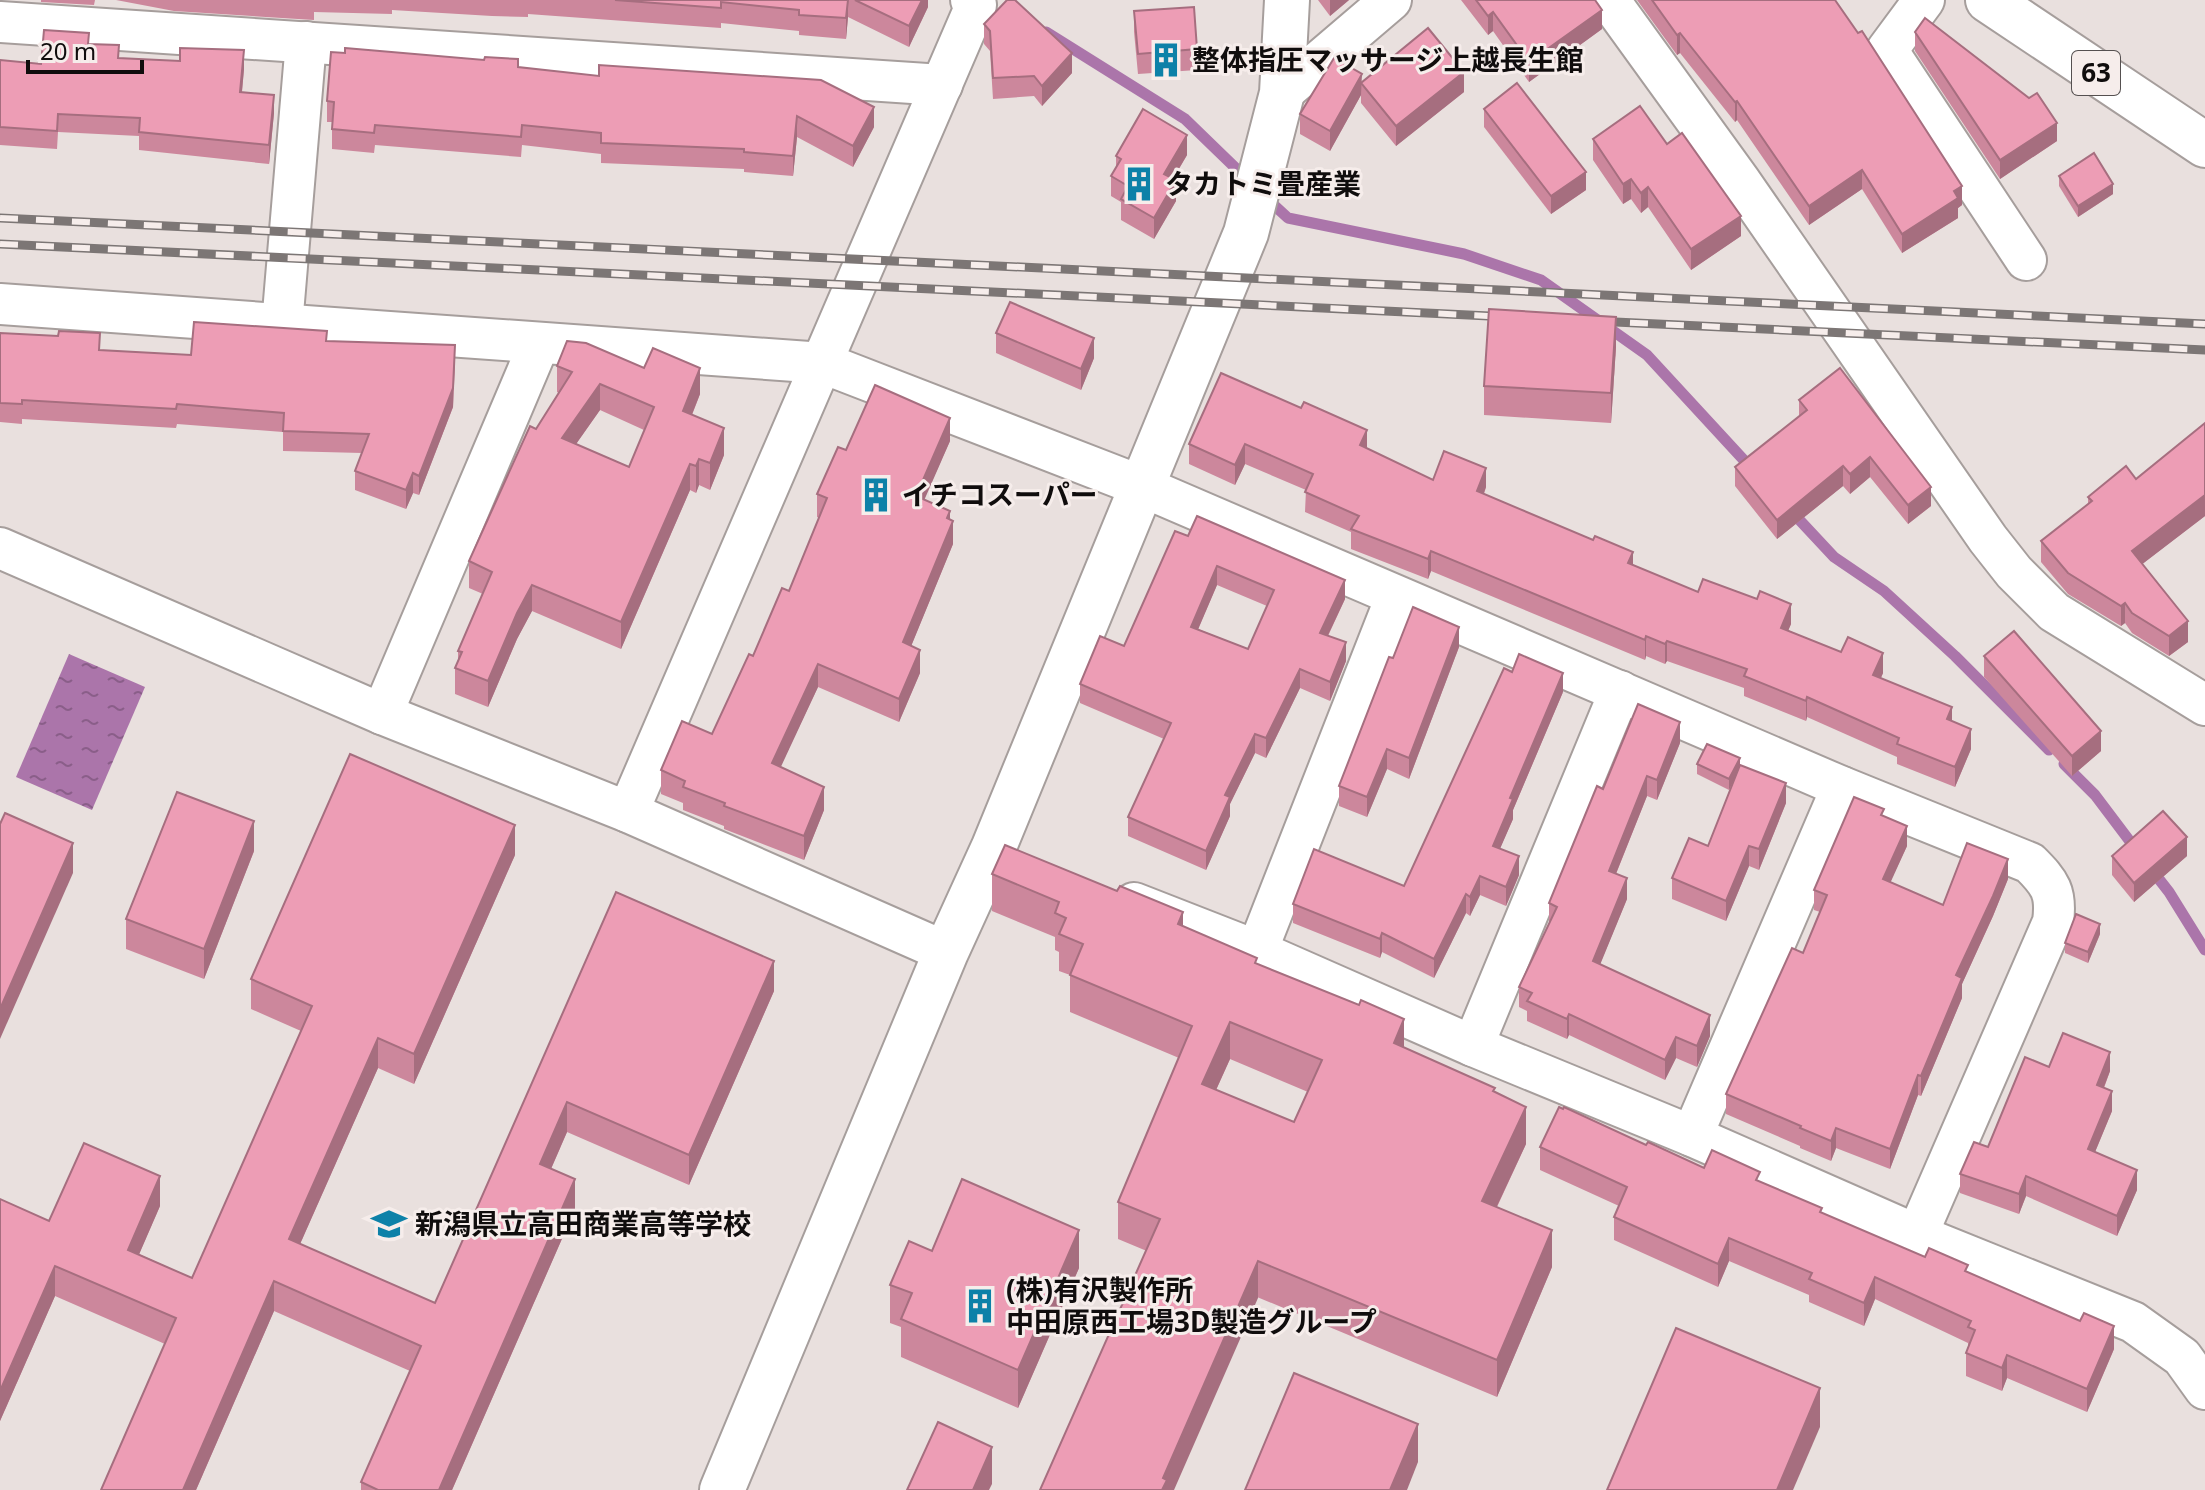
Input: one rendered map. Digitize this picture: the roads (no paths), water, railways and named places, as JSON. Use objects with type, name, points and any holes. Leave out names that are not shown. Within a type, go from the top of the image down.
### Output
[{"type":"street","points":[[628,812],[976,5],[971,0]]},
{"type":"street","points":[[722,1490],[946,952],[1007,854],[1141,486],[1246,233],[1282,93],[1287,0]]},
{"type":"street","points":[[1282,93],[1391,0]]},
{"type":"street","points":[[1609,0],[2014,572],[2054,612],[2205,705]]},
{"type":"street","points":[[1924,0],[1887,50],[2026,260]]},
{"type":"street","name":"63","points":[[1988,0],[2205,145]]},
{"type":"street","points":[[0,22],[942,85]]},
{"type":"street","points":[[282,325],[306,42]]},
{"type":"street","points":[[0,304],[823,363],[1141,486],[1842,787],[2030,863],[2047,881],[2056,902],[2053,922],[1917,1235]]},
{"type":"street","points":[[382,714],[539,344]]},
{"type":"street","points":[[0,548],[382,714],[628,812],[946,952]]},
{"type":"street","points":[[1257,951],[1396,597]]},
{"type":"street","points":[[1473,1046],[1620,691]]},
{"type":"street","points":[[1692,1136],[1842,787]]},
{"type":"street","points":[[1095,888],[1257,951],[1917,1235],[2133,1322],[2182,1357],[2205,1389]]},
{"type":"water","points":[[69,654],[145,687],[92,810],[16,777]]},
{"type":"waterway","points":[[1046,32],[1185,119],[1250,182]]},
{"type":"waterway","points":[[1265,197],[1288,218],[1464,254],[1541,280],[1647,355],[1753,470]]},
{"type":"waterway","points":[[1792,512],[1834,557],[1884,591],[1955,656],[2049,750]]},
{"type":"waterway","points":[[2064,764],[2095,795],[2138,852]]},
{"type":"waterway","points":[[2151,869],[2205,950]]},
{"type":"railway","points":[[0,218],[2205,324]]},
{"type":"railway","points":[[0,244],[1510,317]]},
{"type":"railway","points":[[1594,321],[2205,350]]},
{"type":"place","name":"整体指圧マッサージ上越長生館","points":[[1166,60]]},
{"type":"place","name":"タカトミ畳産業","points":[[1139,184]]},
{"type":"place","name":"イチコスーパー","points":[[876,495]]},
{"type":"place","name":"新潟県立高田商業高等学校","points":[[389,1224]]},
{"type":"place","name":"(株)有沢製作所 中田原西工場3D製造グループ","points":[[980,1306]]}]
